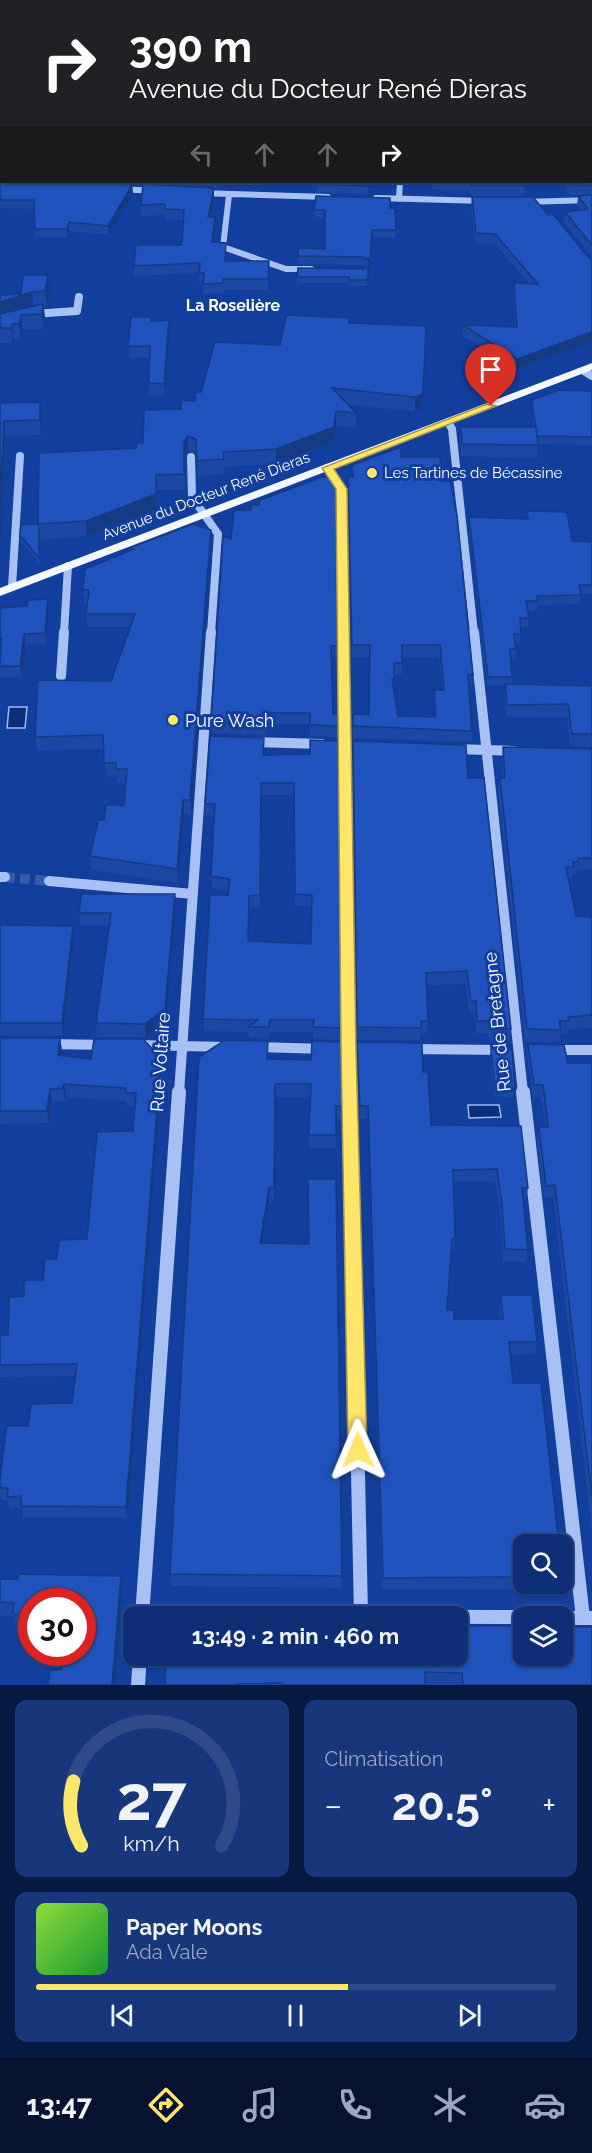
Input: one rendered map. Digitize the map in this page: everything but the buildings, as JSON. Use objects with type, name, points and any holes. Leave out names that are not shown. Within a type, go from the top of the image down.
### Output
[{"type":"main road","name":"Avenue du Docteur René Dieras","points":[[6,589],[589,371]]},
{"type":"street","points":[[399,199],[400,183]]},
{"type":"street","points":[[113,188],[171,192]]},
{"type":"street","points":[[195,193],[342,197]]},
{"type":"street","points":[[229,195],[223,247],[286,269],[319,269]]},
{"type":"street","points":[[365,198],[498,201]]},
{"type":"street","points":[[509,201],[546,205],[592,200]]},
{"type":"street","points":[[26,315],[76,311],[79,297]]},
{"type":"street","name":"Rue de Bretagne","points":[[448,422],[452,429],[486,750],[529,1050],[588,1618]]},
{"type":"street","points":[[6,589],[20,456]]},
{"type":"street","name":"Rue Voltaire","points":[[143,1606],[193,894],[212,740],[218,534],[192,497],[191,457]]},
{"type":"street","points":[[327,468],[342,489],[351,745],[361,1606]]},
{"type":"street","points":[[61,676],[68,566]]},
{"type":"street","points":[[240,741],[351,745]]},
{"type":"street","points":[[439,748],[521,751]]},
{"type":"street","points":[[49,881],[193,894]]},
{"type":"street","points":[[34,1044],[354,1049]]},
{"type":"street","points":[[394,1049],[592,1050]]},
{"type":"street","points":[[468,1616],[513,1617]]},
{"type":"street","points":[[138,1685],[139,1666]]},
{"type":"water","points":[[9,707],[27,707],[25,728],[7,728]]},
{"type":"water","points":[[468,1105],[499,1105],[501,1117],[469,1118]]},
{"type":"tunnel","points":[[5,877],[49,881]]},
{"type":"place","name":"Les Tartines de Bécassine","points":[[372,473]]},
{"type":"place","name":"Pure Wash","points":[[173,720]]},
{"type":"district","name":"La Roselière","points":[[233,305]]},
{"type":"route","points":[[358,1450],[349,1049],[342,489],[327,468],[491,406]]}]
